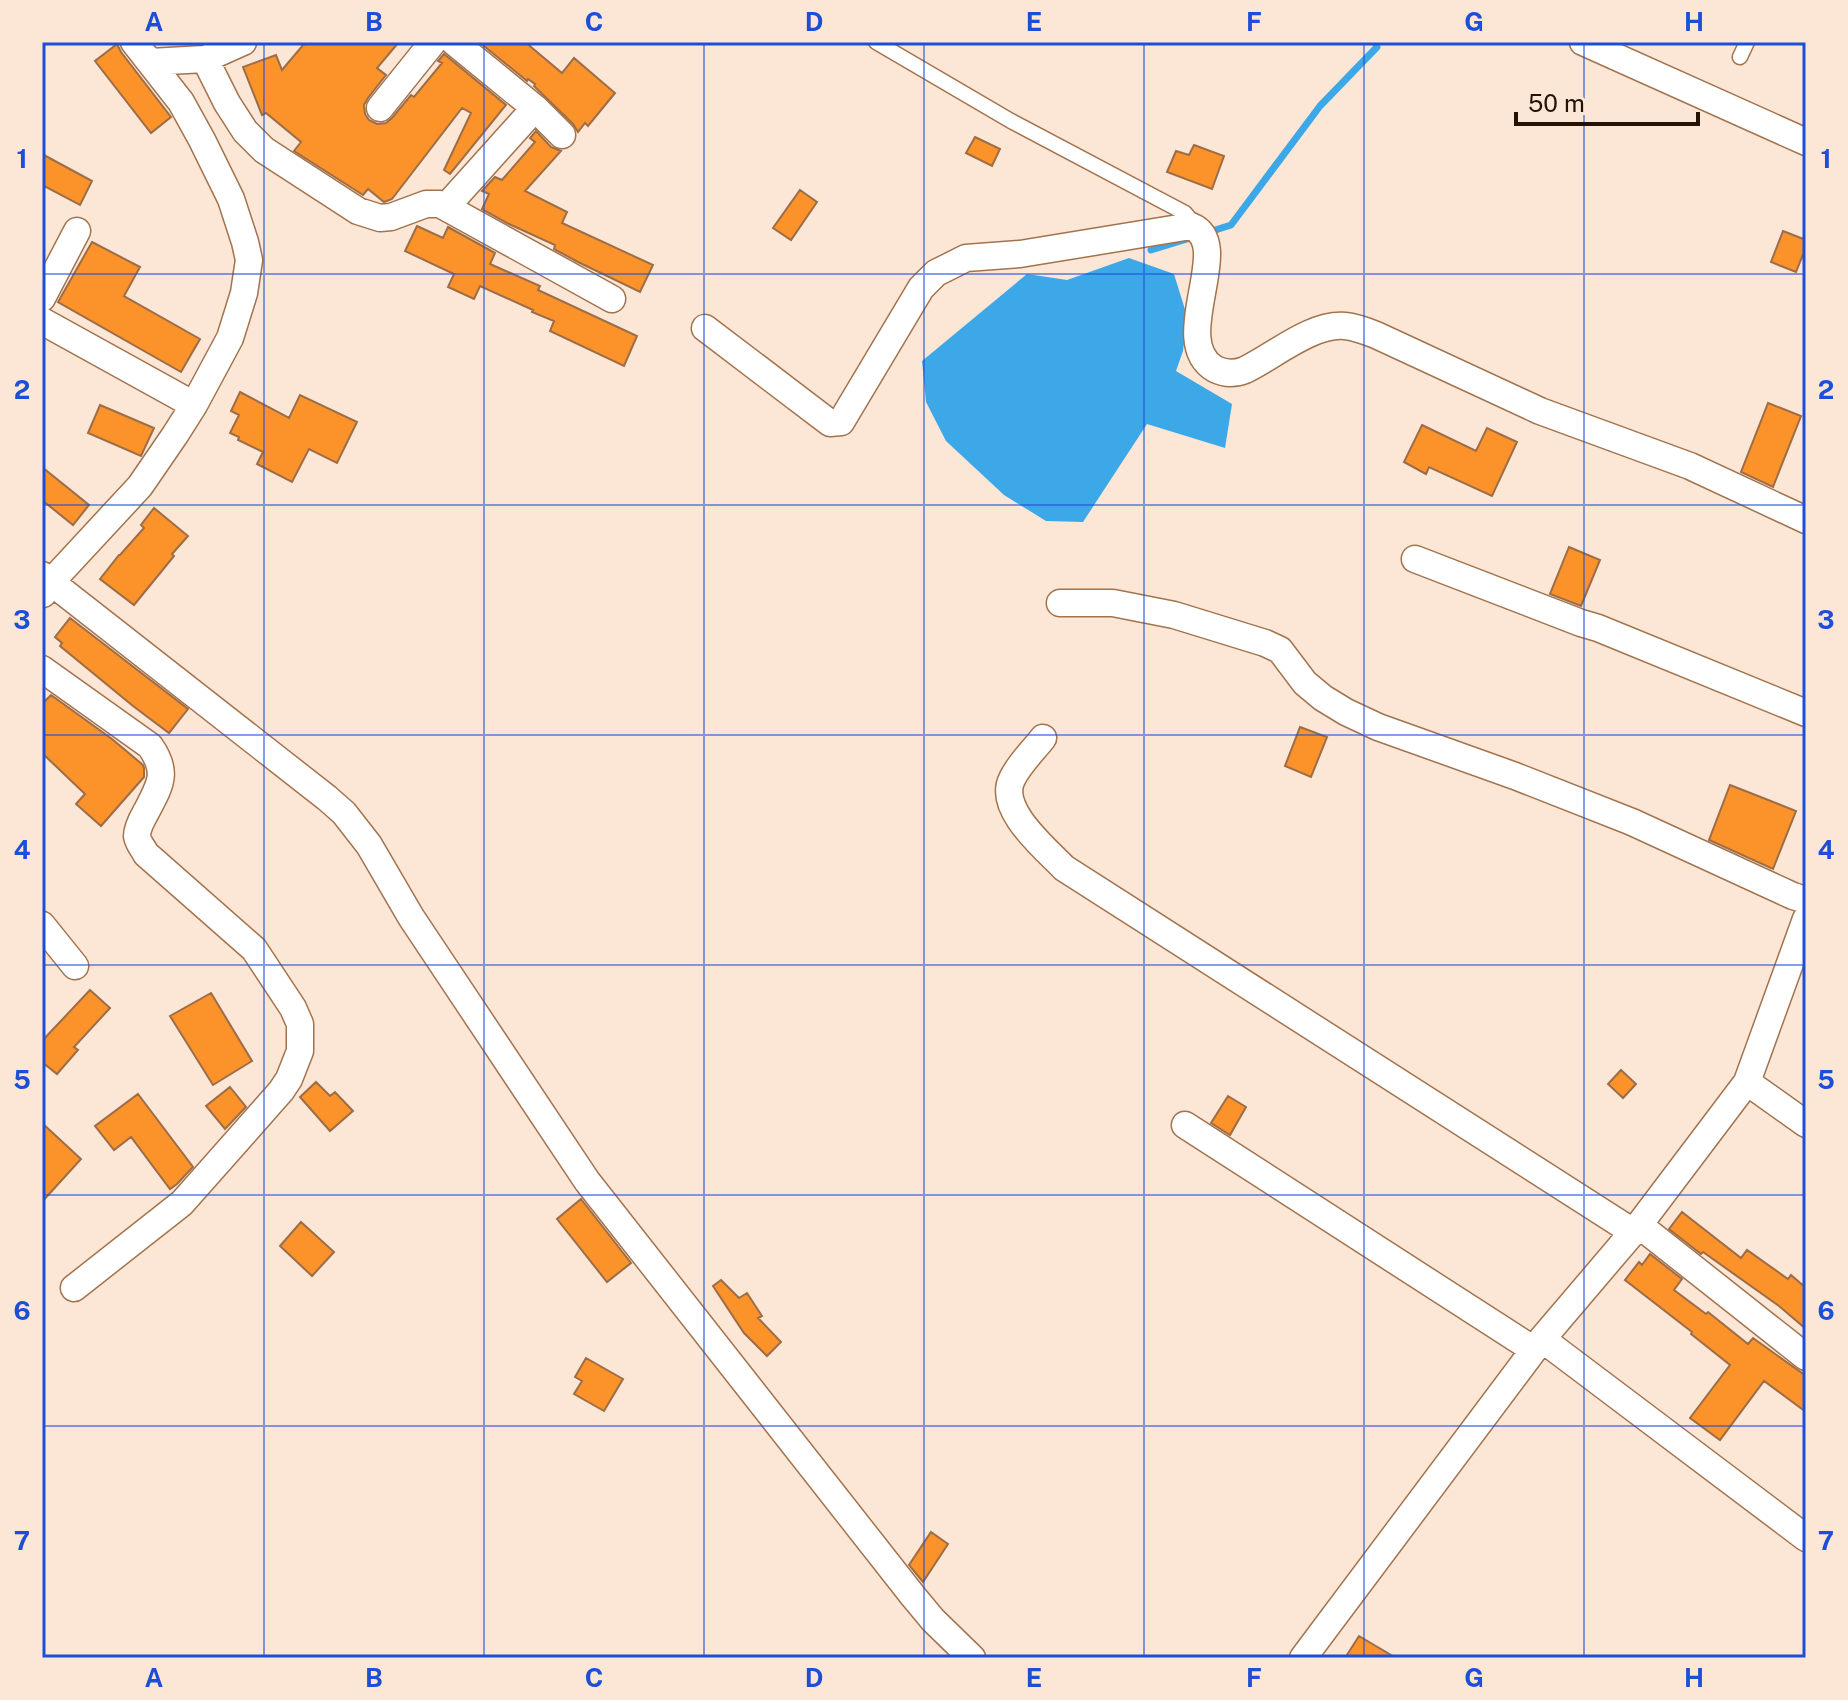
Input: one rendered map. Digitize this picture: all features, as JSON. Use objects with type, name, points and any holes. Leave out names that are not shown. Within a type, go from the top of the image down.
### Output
[{"type":"street","points":[[142,52],[205,59],[243,42]]},
{"type":"street","points":[[380,108],[433,42]]},
{"type":"street","points":[[454,42],[535,108],[562,135]]},
{"type":"street","points":[[1583,42],[1806,142]]},
{"type":"street","points":[[142,52],[181,102],[231,199],[249,260],[244,293],[230,338],[194,405],[140,486],[45,584],[344,813],[587,1181],[913,1596],[972,1658]]},
{"type":"street","points":[[205,59],[245,131],[264,150],[358,211],[380,218],[430,203],[446,207],[612,299]]},
{"type":"street","points":[[446,207],[535,108]]},
{"type":"street","points":[[705,328],[830,423],[836,424],[841,422],[921,288],[946,268],[966,258],[1020,254],[1188,226],[1200,234],[1208,256],[1196,332],[1204,359],[1220,371],[1245,370],[1314,331],[1344,326],[1358,328],[1540,411],[1690,466],[1806,520]]},
{"type":"street","points":[[42,298],[77,231]]},
{"type":"street","points":[[42,321],[194,405]]},
{"type":"street","points":[[1415,559],[1598,628],[1806,713]]},
{"type":"street","points":[[1060,603],[1113,603],[1174,615],[1265,643],[1280,650],[1305,683],[1346,712],[1378,727],[1632,822],[1806,900]]},
{"type":"street","points":[[42,669],[150,746],[162,768],[139,827],[139,842],[146,854],[254,949],[293,1008],[300,1024],[301,1038],[296,1063],[281,1091],[182,1203],[74,1288]]},
{"type":"street","points":[[1043,738],[1011,780],[1008,794],[1014,813],[1064,868],[1636,1228],[1806,1357]]},
{"type":"street","points":[[1303,1658],[1538,1344],[1636,1228],[1747,1082],[1806,919]]},
{"type":"street","points":[[42,925],[75,966]]},
{"type":"street","points":[[1747,1082],[1806,1124]]},
{"type":"street","points":[[1185,1125],[1538,1344],[1806,1538]]},
{"type":"lane","points":[[876,42],[1011,121],[1185,213],[1200,234]]},
{"type":"lane","points":[[1740,57],[1747,42]]},
{"type":"water","points":[[1129,258],[1174,274],[1187,316],[1183,351],[1176,371],[1232,404],[1225,448],[1147,424],[1083,522],[1046,521],[1004,495],[946,441],[926,402],[922,361],[1027,274],[1067,280]]},
{"type":"building","points":[[311,42],[399,42],[377,68],[386,75],[364,105],[369,120],[377,124],[386,123],[411,95],[414,97],[442,63],[438,61],[444,54],[506,105],[450,174],[444,170],[471,113],[462,108],[392,199],[384,202],[368,189],[363,195],[294,151],[301,142],[266,113],[262,115],[243,67],[276,55],[282,70],[303,45]]},
{"type":"building","points":[[479,42],[525,42],[562,73],[574,58],[615,93],[588,126],[585,123],[578,132],[535,84]]},
{"type":"building","points":[[117,44],[171,117],[151,133],[95,61]]},
{"type":"building","points":[[536,131],[551,147],[561,151],[525,191],[567,212],[562,223],[653,265],[640,292],[482,209],[489,194],[482,191],[495,177],[502,180],[535,142],[530,138]]},
{"type":"building","points":[[975,137],[1000,149],[992,166],[966,153]]},
{"type":"building","points":[[1194,145],[1224,156],[1212,189],[1167,172],[1176,151],[1189,155]]},
{"type":"building","points":[[42,154],[92,181],[80,205],[42,185]]},
{"type":"building","points":[[800,190],[817,202],[791,240],[773,228]]},
{"type":"building","points":[[417,226],[443,238],[448,227],[495,253],[490,264],[637,336],[624,366],[550,331],[554,321],[480,286],[474,299],[448,287],[454,274],[405,251]]},
{"type":"building","points":[[1783,231],[1806,240],[1796,272],[1771,262]]},
{"type":"building","points":[[92,242],[140,267],[124,296],[200,339],[181,372],[58,302]]},
{"type":"building","points":[[240,392],[289,418],[300,395],[357,422],[337,463],[309,449],[292,482],[257,464],[263,452],[230,433],[239,415],[231,411]]},
{"type":"building","points":[[1768,403],[1801,416],[1773,487],[1741,472]]},
{"type":"building","points":[[100,405],[154,428],[141,456],[88,433]]},
{"type":"building","points":[[1422,425],[1476,451],[1487,428],[1517,442],[1492,496],[1429,467],[1426,474],[1404,462]]},
{"type":"building","points":[[42,467],[89,505],[73,525],[42,500]]},
{"type":"building","points":[[154,508],[188,536],[134,605],[100,579],[144,528],[141,525]]},
{"type":"building","points":[[1569,547],[1600,560],[1581,606],[1550,594]]},
{"type":"building","points":[[70,618],[188,709],[169,733],[60,646],[62,643],[55,637]]},
{"type":"building","points":[[51,695],[143,765],[144,777],[101,826],[76,804],[85,794],[42,753],[42,704]]},
{"type":"building","points":[[1300,727],[1327,737],[1311,777],[1285,766]]},
{"type":"building","points":[[1730,785],[1796,811],[1773,869],[1709,840]]},
{"type":"building","points":[[90,990],[110,1008],[74,1047],[78,1050],[57,1074],[42,1062],[42,1041]]},
{"type":"building","points":[[211,993],[252,1061],[213,1085],[170,1016]]},
{"type":"building","points":[[1621,1070],[1636,1084],[1623,1098],[1608,1084]]},
{"type":"building","points":[[316,1082],[330,1096],[335,1092],[353,1111],[330,1131],[300,1097]]},
{"type":"building","points":[[230,1087],[246,1107],[225,1129],[206,1106]]},
{"type":"building","points":[[138,1094],[193,1167],[170,1189],[131,1137],[114,1150],[95,1126]]},
{"type":"building","points":[[1228,1096],[1246,1107],[1230,1135],[1211,1123]]},
{"type":"building","points":[[42,1123],[81,1159],[42,1202]]},
{"type":"building","points":[[581,1199],[631,1263],[607,1282],[557,1219]]},
{"type":"building","points":[[1682,1212],[1741,1258],[1747,1250],[1788,1279],[1791,1275],[1806,1288],[1806,1329],[1779,1306],[1669,1229]]},
{"type":"building","points":[[301,1222],[334,1252],[312,1276],[280,1246]]},
{"type":"building","points":[[1650,1254],[1682,1279],[1674,1290],[1748,1344],[1753,1338],[1806,1376],[1806,1412],[1764,1381],[1720,1440],[1690,1418],[1730,1365],[1625,1280]]},
{"type":"building","points":[[721,1280],[739,1298],[747,1293],[762,1316],[758,1318],[781,1342],[767,1356],[744,1333],[713,1286]]},
{"type":"building","points":[[586,1358],[623,1379],[604,1411],[574,1394],[582,1381],[575,1377]]},
{"type":"building","points":[[931,1532],[948,1544],[923,1582],[909,1565]]},
{"type":"building","points":[[1359,1636],[1396,1658],[1345,1658]]},
{"type":"waterway","points":[[1206,233],[1231,225],[1320,106],[1377,47],[1375,42]]},
{"type":"waterway","points":[[1151,250],[1187,239]]}]
